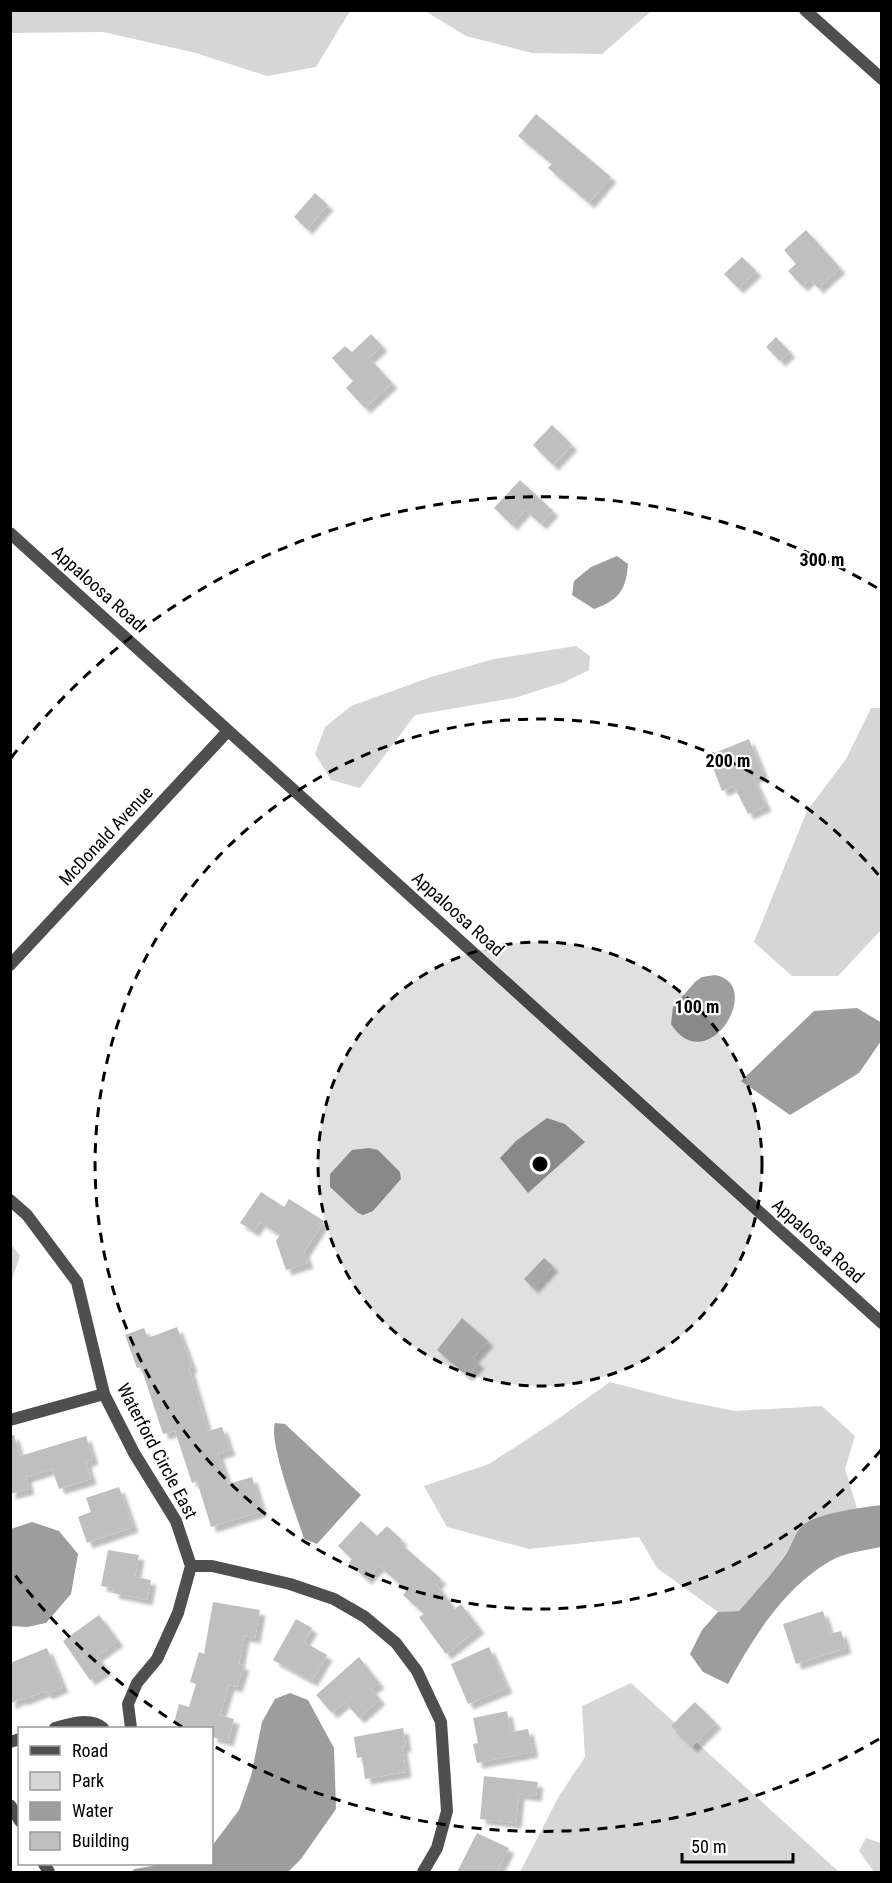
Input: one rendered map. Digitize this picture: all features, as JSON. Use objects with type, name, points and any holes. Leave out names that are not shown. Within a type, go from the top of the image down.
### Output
[{"type":"street","points":[[805,10],[882,79]]},
{"type":"street","name":"Appaloosa Road","points":[[10,533],[882,1323]]},
{"type":"street","name":"McDonald Avenue","points":[[10,965],[228,731]]},
{"type":"street","name":"Waterford Circle East","points":[[10,1200],[27,1215],[77,1282],[104,1394],[134,1453],[176,1521],[191,1566]]},
{"type":"street","points":[[10,1420],[104,1394]]},
{"type":"street","points":[[130,1727],[128,1704],[137,1683],[157,1659],[174,1622],[191,1566],[212,1566],[291,1584],[334,1599],[365,1617],[396,1643],[417,1671],[441,1722],[447,1811],[437,1848],[423,1872]]},
{"type":"street","points":[[58,1727],[75,1722],[98,1724],[102,1727]]},
{"type":"street","points":[[10,1805],[18,1818]]},
{"type":"green space","points":[[11,10],[350,11],[316,67],[267,76],[196,53],[103,32],[11,33]]},
{"type":"green space","points":[[425,11],[649,11],[602,54],[532,53],[466,36]]},
{"type":"green space","points":[[576,646],[590,656],[589,670],[565,682],[514,698],[415,715],[360,788],[331,780],[315,754],[325,727],[351,706],[431,677],[494,659]]},
{"type":"green space","points":[[871,708],[882,708],[881,930],[838,976],[792,976],[754,942],[807,811],[846,759]]},
{"type":"green space","points":[[11,1244],[20,1256],[11,1282]]},
{"type":"green space","points":[[610,1382],[675,1399],[735,1411],[822,1406],[855,1436],[845,1469],[857,1508],[826,1515],[802,1525],[787,1552],[739,1611],[718,1612],[657,1568],[639,1537],[529,1549],[447,1527],[424,1486],[489,1464]]},
{"type":"green space","points":[[631,1683],[839,1872],[520,1872],[559,1796],[585,1757],[582,1706]]},
{"type":"green space","points":[[866,1838],[881,1843],[881,1872],[874,1872],[859,1851]]},
{"type":"water","points":[[617,556],[628,564],[623,587],[615,598],[594,609],[572,595],[574,581],[591,567]]},
{"type":"water","points":[[715,975],[729,982],[735,994],[733,1009],[726,1024],[714,1036],[700,1042],[685,1039],[671,1024],[673,1007],[695,982],[702,977]]},
{"type":"water","points":[[857,1008],[882,1023],[881,1041],[859,1073],[790,1115],[741,1081],[814,1011]]},
{"type":"water","points":[[547,1118],[565,1124],[585,1142],[528,1193],[500,1158],[516,1141]]},
{"type":"water","points":[[369,1148],[378,1150],[400,1172],[401,1179],[373,1211],[363,1215],[330,1187],[330,1174],[352,1150]]},
{"type":"water","points":[[275,1423],[285,1424],[361,1495],[317,1544],[304,1539],[279,1462],[274,1432]]},
{"type":"water","points":[[881,1505],[881,1547],[836,1558],[802,1582],[760,1630],[728,1684],[703,1672],[690,1654],[702,1630],[718,1612],[739,1611],[781,1561],[802,1526],[827,1515]]},
{"type":"water","points":[[32,1522],[59,1531],[78,1554],[71,1594],[46,1623],[27,1627],[11,1626],[11,1529]]},
{"type":"water","points":[[290,1693],[308,1700],[334,1748],[336,1809],[301,1859],[288,1872],[132,1872],[134,1869],[158,1865],[213,1865],[213,1845],[239,1810],[251,1776],[262,1722],[275,1699]]},
{"type":"building","points":[[536,114],[611,177],[589,203],[548,168],[552,164],[518,136]]},
{"type":"building","points":[[315,193],[328,205],[307,229],[294,217]]},
{"type":"building","points":[[806,230],[840,268],[818,288],[810,279],[802,286],[788,271],[796,264],[784,250]]},
{"type":"building","points":[[742,257],[756,271],[738,288],[724,274]]},
{"type":"building","points":[[371,334],[382,346],[369,358],[392,383],[365,408],[346,388],[353,381],[332,358],[345,346],[352,352]]},
{"type":"building","points":[[776,337],[790,352],[780,361],[766,347]]},
{"type":"building","points":[[552,425],[572,445],[553,465],[533,445]]},
{"type":"building","points":[[520,480],[553,511],[541,524],[525,510],[512,525],[494,508]]},
{"type":"building","points":[[749,739],[763,774],[753,778],[766,806],[748,814],[734,786],[722,791],[713,768],[722,765],[717,752]]},
{"type":"building","points":[[261,1192],[284,1207],[289,1199],[324,1221],[304,1252],[308,1263],[286,1270],[276,1241],[280,1235],[260,1222],[254,1231],[240,1223]]},
{"type":"building","points":[[544,1258],[553,1266],[533,1288],[524,1279]]},
{"type":"building","points":[[462,1318],[488,1341],[473,1358],[479,1363],[467,1376],[437,1350]]},
{"type":"building","points":[[177,1327],[192,1367],[189,1368],[208,1431],[222,1427],[230,1450],[218,1454],[228,1484],[252,1477],[262,1511],[211,1527],[197,1481],[192,1483],[175,1431],[163,1434],[141,1367],[137,1368],[125,1335],[144,1328],[148,1338]]},
{"type":"building","points":[[10,1435],[14,1435],[20,1456],[86,1436],[93,1459],[86,1462],[91,1479],[59,1489],[52,1469],[26,1477],[29,1489],[10,1494]]},
{"type":"building","points":[[119,1487],[133,1527],[87,1543],[78,1517],[91,1512],[86,1498]]},
{"type":"building","points":[[361,1521],[377,1536],[387,1526],[402,1540],[400,1543],[441,1579],[436,1584],[455,1609],[461,1604],[479,1628],[446,1654],[419,1617],[424,1614],[403,1595],[407,1590],[379,1566],[366,1579],[349,1563],[352,1559],[338,1546]]},
{"type":"building","points":[[108,1550],[139,1555],[135,1577],[151,1580],[147,1600],[113,1593],[114,1588],[101,1586]]},
{"type":"building","points":[[213,1602],[260,1610],[255,1638],[244,1636],[239,1664],[244,1665],[237,1687],[229,1685],[220,1715],[234,1719],[228,1741],[213,1737],[213,1727],[178,1727],[179,1725],[174,1723],[179,1704],[189,1707],[196,1684],[190,1682],[199,1652],[204,1654]]},
{"type":"building","points":[[823,1611],[830,1634],[841,1631],[846,1648],[796,1664],[783,1624]]},
{"type":"building","points":[[99,1615],[118,1641],[97,1656],[106,1669],[90,1680],[63,1641]]},
{"type":"building","points":[[296,1619],[312,1628],[304,1642],[327,1655],[312,1681],[273,1660]]},
{"type":"building","points":[[489,1647],[507,1688],[468,1704],[451,1664]]},
{"type":"building","points":[[47,1648],[63,1687],[47,1694],[45,1691],[22,1700],[21,1698],[10,1704],[10,1663]]},
{"type":"building","points":[[359,1657],[379,1683],[371,1689],[380,1699],[359,1718],[345,1702],[332,1713],[316,1695]]},
{"type":"building","points":[[695,1702],[716,1723],[692,1747],[671,1726]]},
{"type":"building","points":[[507,1711],[511,1732],[528,1729],[533,1752],[477,1763],[473,1744],[478,1743],[473,1718]]},
{"type":"building","points":[[403,1728],[406,1746],[402,1747],[406,1772],[365,1779],[362,1757],[357,1758],[354,1737]]},
{"type":"building","points":[[484,1776],[538,1782],[536,1796],[519,1794],[516,1823],[480,1819]]},
{"type":"building","points":[[477,1833],[509,1848],[497,1872],[457,1872]]}]
